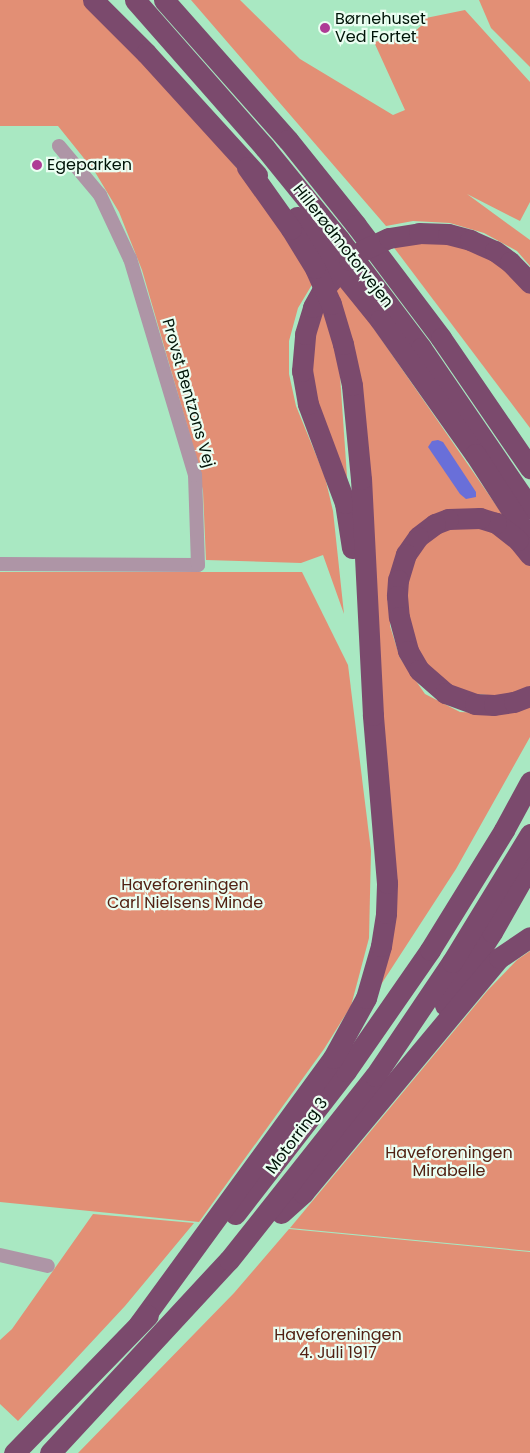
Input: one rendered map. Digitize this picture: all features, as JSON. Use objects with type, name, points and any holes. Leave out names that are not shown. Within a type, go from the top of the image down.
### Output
[{"type":"highway","points":[[93,0],[146,53],[248,166],[282,199],[380,320],[475,454],[530,539]]},
{"type":"highway","points":[[105,0],[146,53]]},
{"type":"highway","name":"Hillerødmotorvejen","points":[[134,0],[265,148],[340,239],[421,348],[530,508]]},
{"type":"highway","name":"Hillerødmotorvejen","points":[[164,0],[288,140],[356,225],[441,338],[530,468]]},
{"type":"highway","points":[[183,0],[255,86],[288,140]]},
{"type":"highway","points":[[248,166],[315,268],[331,304],[343,344],[352,384],[358,442],[369,604],[373,715]]},
{"type":"highway","points":[[139,1324],[333,1058],[366,998],[381,946],[387,883],[373,715],[350,525],[337,478],[308,404],[302,371],[304,334],[313,307],[322,291],[349,260],[365,249],[388,238],[419,232],[448,234],[470,240],[495,251],[510,262],[530,283]]},
{"type":"highway","points":[[441,338],[530,441]]},
{"type":"highway","points":[[530,555],[518,540],[496,523],[480,518],[448,519],[435,524],[418,537],[406,554],[398,580],[397,596],[399,617],[408,651],[419,670],[445,693],[475,704],[494,705],[514,702],[530,696]]},
{"type":"highway","name":"Motorring 3","points":[[14,1453],[139,1324],[255,1190],[346,1071],[430,950],[504,830],[530,782]]},
{"type":"highway","name":"Motorring 3","points":[[50,1453],[229,1260],[375,1076],[452,962],[530,834]]},
{"type":"highway","points":[[394,1084],[492,932],[530,865]]},
{"type":"highway","points":[[229,1260],[303,1193],[499,958],[530,937]]},
{"type":"street","name":"Provst Bentzons Vej","points":[[0,564],[198,565],[195,475],[130,259],[100,195],[58,146]]},
{"type":"street","points":[[0,1255],[48,1266]]},
{"type":"green space","points":[[0,0],[87,0],[173,93],[254,188],[313,283],[298,308],[289,341],[289,374],[296,406],[325,477],[333,511],[344,614],[323,555],[301,563],[206,560],[203,491],[193,446],[142,270],[119,212],[95,172],[58,126],[0,126]]},
{"type":"green space","points":[[191,0],[240,0],[300,59],[393,115],[405,110],[374,42],[412,34],[422,25],[421,19],[465,10],[530,82],[530,202],[520,221],[467,194],[530,240],[530,266],[517,251],[484,233],[450,223],[413,221],[386,226]]},
{"type":"green space","points":[[479,0],[530,0],[530,67],[491,28]]},
{"type":"green space","points":[[427,239],[468,243],[530,286],[530,428],[392,245]]},
{"type":"green space","points":[[339,278],[507,521],[427,519],[390,579],[390,626],[400,658],[425,694],[460,712],[503,714],[530,706],[530,737],[456,869],[369,1003],[386,948],[365,466],[331,288]]},
{"type":"green space","points":[[320,304],[338,347],[348,491],[322,429],[308,342]]},
{"type":"green space","points":[[462,525],[492,529],[517,547],[530,566],[530,689],[499,696],[465,693],[438,678],[416,653],[404,615],[411,552],[430,534]]},
{"type":"green space","name":"Haveforeningen Carl Nielsens Minde","points":[[0,572],[302,572],[348,665],[371,851],[369,938],[351,1006],[324,1049],[199,1222],[0,1202]]},
{"type":"green space","name":"Haveforeningen Mirabelle","points":[[530,951],[530,1251],[290,1228],[488,990],[517,960]]},
{"type":"green space","points":[[93,1214],[194,1223],[125,1306],[18,1421],[0,1404],[0,1340],[12,1329]]},
{"type":"green space","name":"Haveforeningen 4. Juli 1917","points":[[289,1229],[530,1252],[530,1453],[78,1453],[234,1293]]},
{"type":"shaded area","points":[[438,440],[443,442],[476,492],[476,497],[466,499],[460,494],[428,447],[432,441]]},
{"type":"place","name":"Børnehuset Ved Fortet","points":[[325,28]]},
{"type":"place","name":"Egeparken","points":[[37,165]]}]
